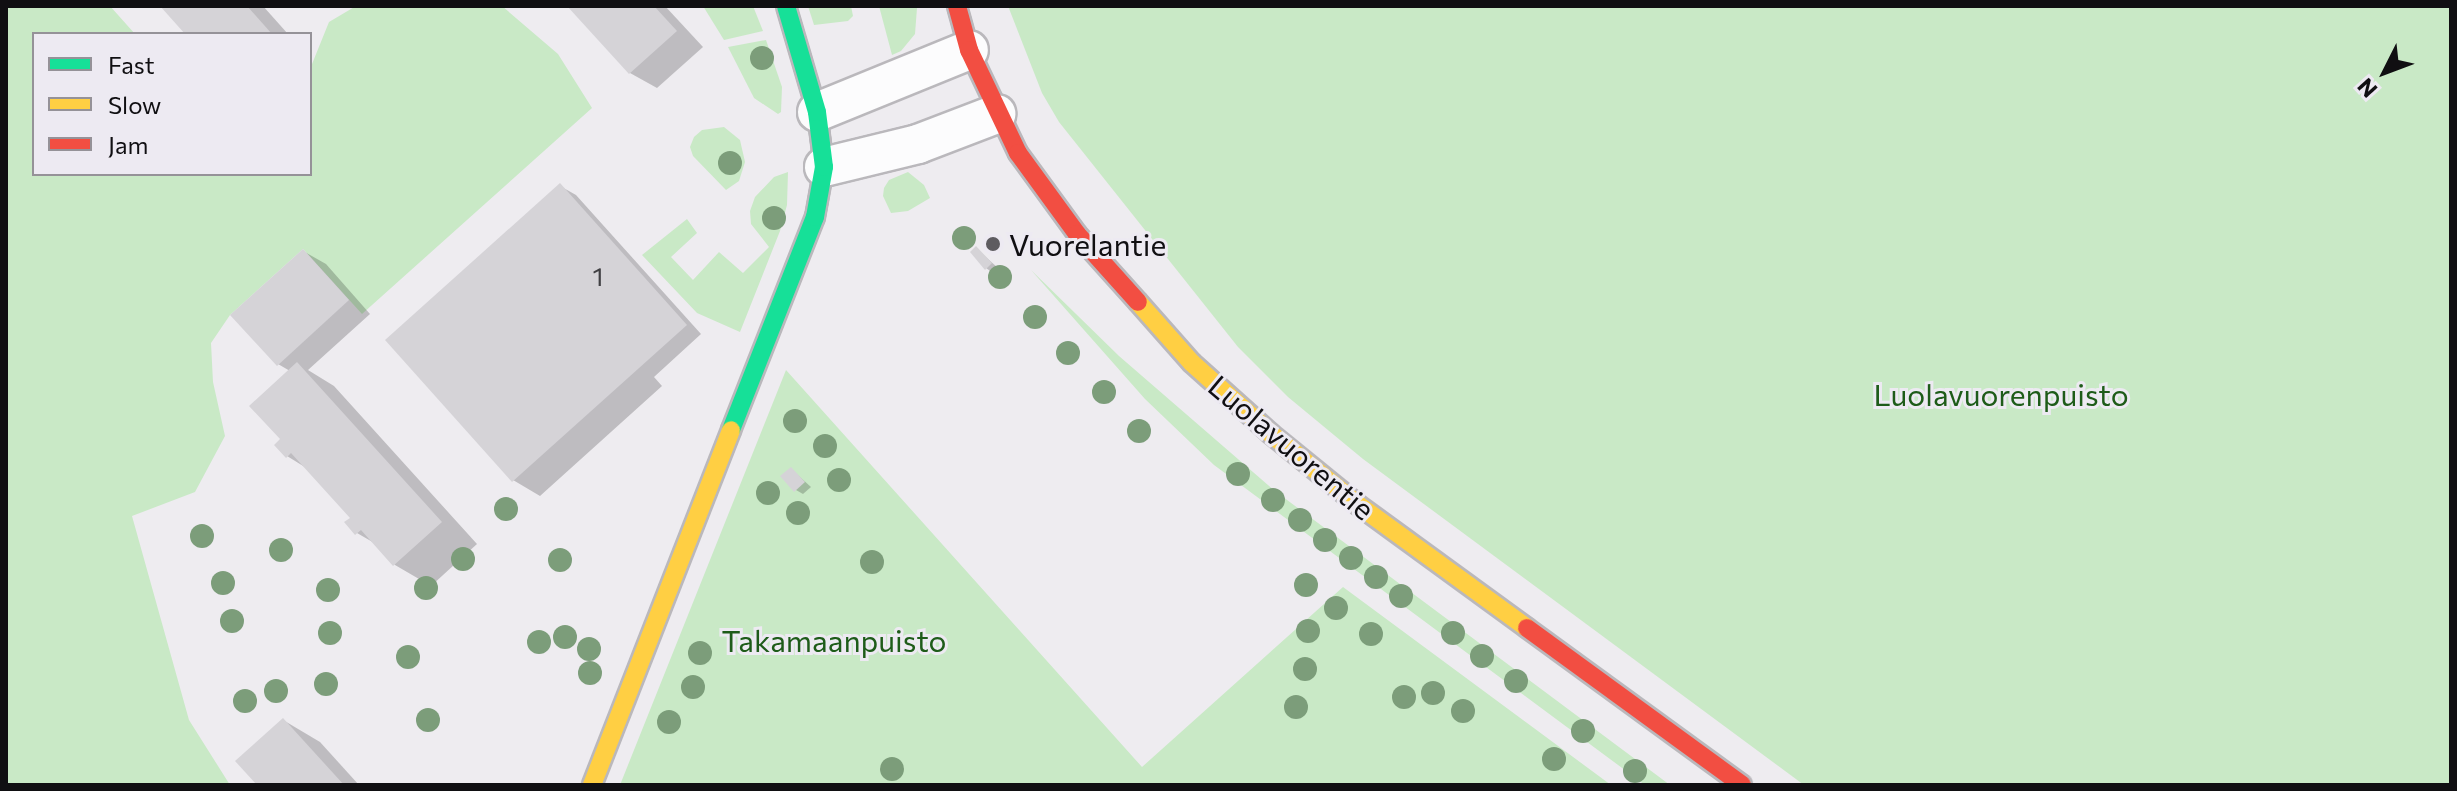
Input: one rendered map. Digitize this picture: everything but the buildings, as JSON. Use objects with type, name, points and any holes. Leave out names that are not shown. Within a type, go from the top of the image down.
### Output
[{"type":"street","points":[[592,785],[815,217],[824,167],[817,112],[786,6]]},
{"type":"street","name":"Luolavuorentie","points":[[957,6],[969,50],[996,114],[1018,153],[1077,234],[1192,363],[1357,504],[1742,785]]},
{"type":"street","points":[[817,112],[969,50]]},
{"type":"street","points":[[824,167],[918,144],[996,114]]},
{"type":"green space","points":[[6,6],[110,6],[133,32],[32,32],[32,176],[312,176],[312,64],[329,22],[356,6],[502,6],[558,54],[592,108],[362,314],[303,249],[230,315],[211,343],[213,382],[225,436],[195,492],[132,516],[189,720],[230,785],[6,785]]},
{"type":"green space","points":[[703,6],[753,6],[763,31],[724,40]]},
{"type":"green space","points":[[808,6],[851,6],[853,16],[848,21],[814,25]]},
{"type":"green space","points":[[879,6],[917,8],[915,34],[901,51],[892,55]]},
{"type":"green space","name":"Luolavuorenpuisto","points":[[1008,6],[2451,6],[2451,785],[1804,785],[1363,459],[1288,397],[1238,347],[1059,122],[1042,93]]},
{"type":"green space","points":[[766,40],[782,87],[781,112],[778,114],[754,98],[728,47]]},
{"type":"green space","points":[[724,127],[740,140],[745,162],[739,181],[726,190],[693,156],[690,147],[694,137],[702,130]]},
{"type":"green space","points":[[788,172],[787,205],[780,231],[740,332],[697,313],[642,255],[687,219],[697,233],[671,257],[693,280],[719,252],[743,273],[769,247],[751,224],[750,211],[755,197],[774,177]]},
{"type":"green space","points":[[908,172],[924,185],[930,198],[908,211],[891,213],[883,196],[884,188],[889,180]]},
{"type":"green space","points":[[1031,270],[1119,356],[1275,491],[1670,785],[1645,785],[1214,465],[1145,399]]},
{"type":"green space","name":"Takamaanpuisto","points":[[786,370],[1142,767],[1343,587],[1611,785],[620,785]]},
{"type":"traffic: fast","points":[[731,430],[815,217],[824,167],[817,112],[786,6]]},
{"type":"traffic: slow","points":[[1138,302],[1192,363],[1271,434],[1357,504],[1527,628]]},
{"type":"traffic: slow","points":[[592,785],[731,430]]},
{"type":"traffic: jam","points":[[957,6],[969,50],[1018,153],[1077,234],[1138,302]]},
{"type":"traffic: jam","points":[[1527,628],[1742,785]]},
{"type":"place","name":"Vuorelantie","points":[[993,244]]}]
